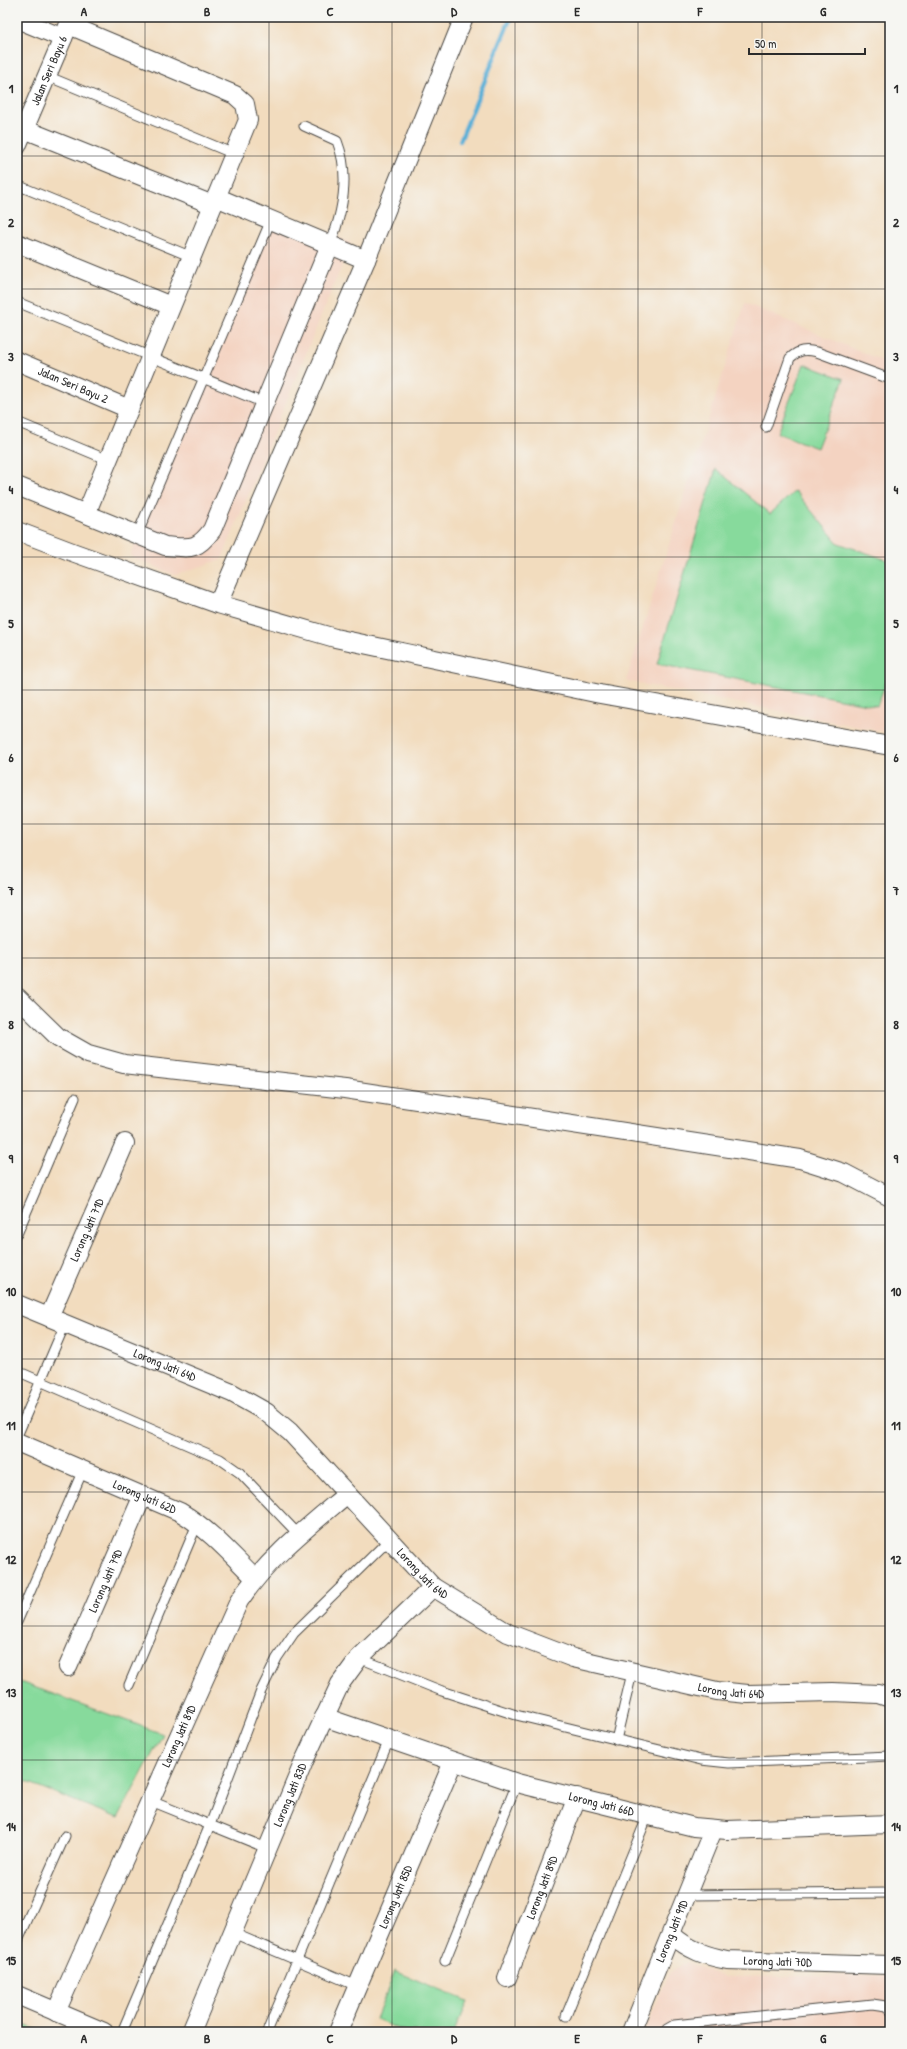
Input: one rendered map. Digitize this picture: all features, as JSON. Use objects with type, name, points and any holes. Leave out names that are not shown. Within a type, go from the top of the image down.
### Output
[{"type":"street","points":[[218,604],[366,260],[464,17]]},
{"type":"street","points":[[17,20],[68,27],[235,95],[245,104],[248,120],[86,514]]},
{"type":"street","name":"Jalan Seri Bayu 6","points":[[17,146],[68,27]]},
{"type":"street","points":[[24,129],[215,201],[271,220],[366,260]]},
{"type":"street","points":[[17,243],[171,306]]},
{"type":"street","points":[[17,486],[165,546],[185,548],[201,544],[212,530],[330,245]]},
{"type":"street","name":"Jalan Seri Bayu 2","points":[[17,361],[129,409]]},
{"type":"street","points":[[17,531],[74,553],[218,604],[335,638],[600,694],[890,746]]},
{"type":"street","points":[[17,997],[58,1037],[88,1054],[124,1064],[345,1089],[800,1159],[844,1173],[890,1197]]},
{"type":"street","name":"Lorong Jati 71D","points":[[57,1320],[125,1143]]},
{"type":"street","name":"Lorong Jati 64D","points":[[17,1304],[232,1393],[266,1412],[290,1432],[389,1540],[434,1586],[508,1633],[573,1658],[632,1673],[717,1691],[748,1694],[833,1692],[870,1693],[890,1698]]},
{"type":"street","name":"Lorong Jati 62D","points":[[18,1445],[143,1494],[198,1522],[255,1578]]},
{"type":"street","name":"Lorong Jati 79D","points":[[68,1667],[143,1494]]},
{"type":"street","name":"Lorong Jati 81D","points":[[56,2012],[239,1601],[255,1578],[299,1534],[347,1494]]},
{"type":"street","name":"Lorong Jati 83D","points":[[192,2032],[324,1717],[340,1684],[359,1658],[434,1586]]},
{"type":"street","name":"Lorong Jati 66D","points":[[324,1717],[517,1783],[713,1830],[890,1824]]},
{"type":"street","name":"Lorong Jati 85D","points":[[338,2032],[453,1762]]},
{"type":"street","name":"Lorong Jati 89D","points":[[507,1978],[577,1797]]},
{"type":"street","name":"Lorong Jati 91D","points":[[630,2032],[672,1935],[713,1830]]},
{"type":"street","name":"Lorong Jati 70D","points":[[672,1935],[693,1950],[709,1956],[727,1960],[890,1965]]},
{"type":"street","points":[[17,1995],[104,2032]]},
{"type":"lane","points":[[47,76],[234,154]]},
{"type":"lane","points":[[304,126],[337,141],[342,153],[344,183],[341,208],[330,245]]},
{"type":"lane","points":[[17,185],[192,257]]},
{"type":"lane","points":[[137,535],[271,220]]},
{"type":"lane","points":[[17,302],[264,403]]},
{"type":"lane","points":[[766,428],[790,358],[798,352],[806,350],[817,352],[890,379]]},
{"type":"lane","points":[[17,422],[108,460]]},
{"type":"lane","points":[[17,1234],[74,1098]]},
{"type":"lane","points":[[18,1445],[41,1382],[57,1320]]},
{"type":"lane","points":[[17,1372],[220,1459],[240,1473],[299,1534]]},
{"type":"lane","points":[[17,1622],[83,1470]]},
{"type":"lane","points":[[129,1685],[198,1522]]},
{"type":"lane","points":[[122,2032],[210,1825],[261,1691],[277,1658],[294,1633],[389,1540]]},
{"type":"lane","points":[[359,1658],[442,1691],[516,1715],[701,1760],[729,1763],[890,1756]]},
{"type":"lane","points":[[616,1740],[632,1673]]},
{"type":"lane","points":[[267,2032],[388,1740]]},
{"type":"lane","points":[[445,1961],[517,1783]]},
{"type":"lane","points":[[151,1801],[269,1849]]},
{"type":"lane","points":[[566,2016],[648,1815]]},
{"type":"lane","points":[[17,1944],[65,1836]]},
{"type":"lane","points":[[688,1894],[890,1893]]},
{"type":"lane","points":[[233,1933],[296,1962],[357,1986]]},
{"type":"lane","points":[[666,2032],[668,2028],[674,2025],[872,2004],[880,2004],[886,2006],[890,2010]]},
{"type":"shaded area","points":[[271,210],[351,243],[222,559],[175,575],[130,556]]},
{"type":"shaded area","points":[[745,303],[890,364],[890,733],[626,681]]},
{"type":"shaded area","points":[[688,1963],[723,1977],[890,1975],[890,2032],[645,2032],[669,1972]]},
{"type":"green space","points":[[804,364],[844,379],[817,448],[777,433]]},
{"type":"green space","points":[[716,469],[770,514],[795,491],[838,543],[890,561],[890,672],[877,706],[657,664]]},
{"type":"green space","points":[[17,1681],[163,1734],[118,1818],[17,1778]]},
{"type":"green space","points":[[395,1971],[467,2001],[454,2032],[408,2032],[376,2019]]},
{"type":"green space","points":[[17,2023],[39,2030],[39,2032],[17,2032]]},
{"type":"waterway","points":[[460,141],[511,17]]}]
